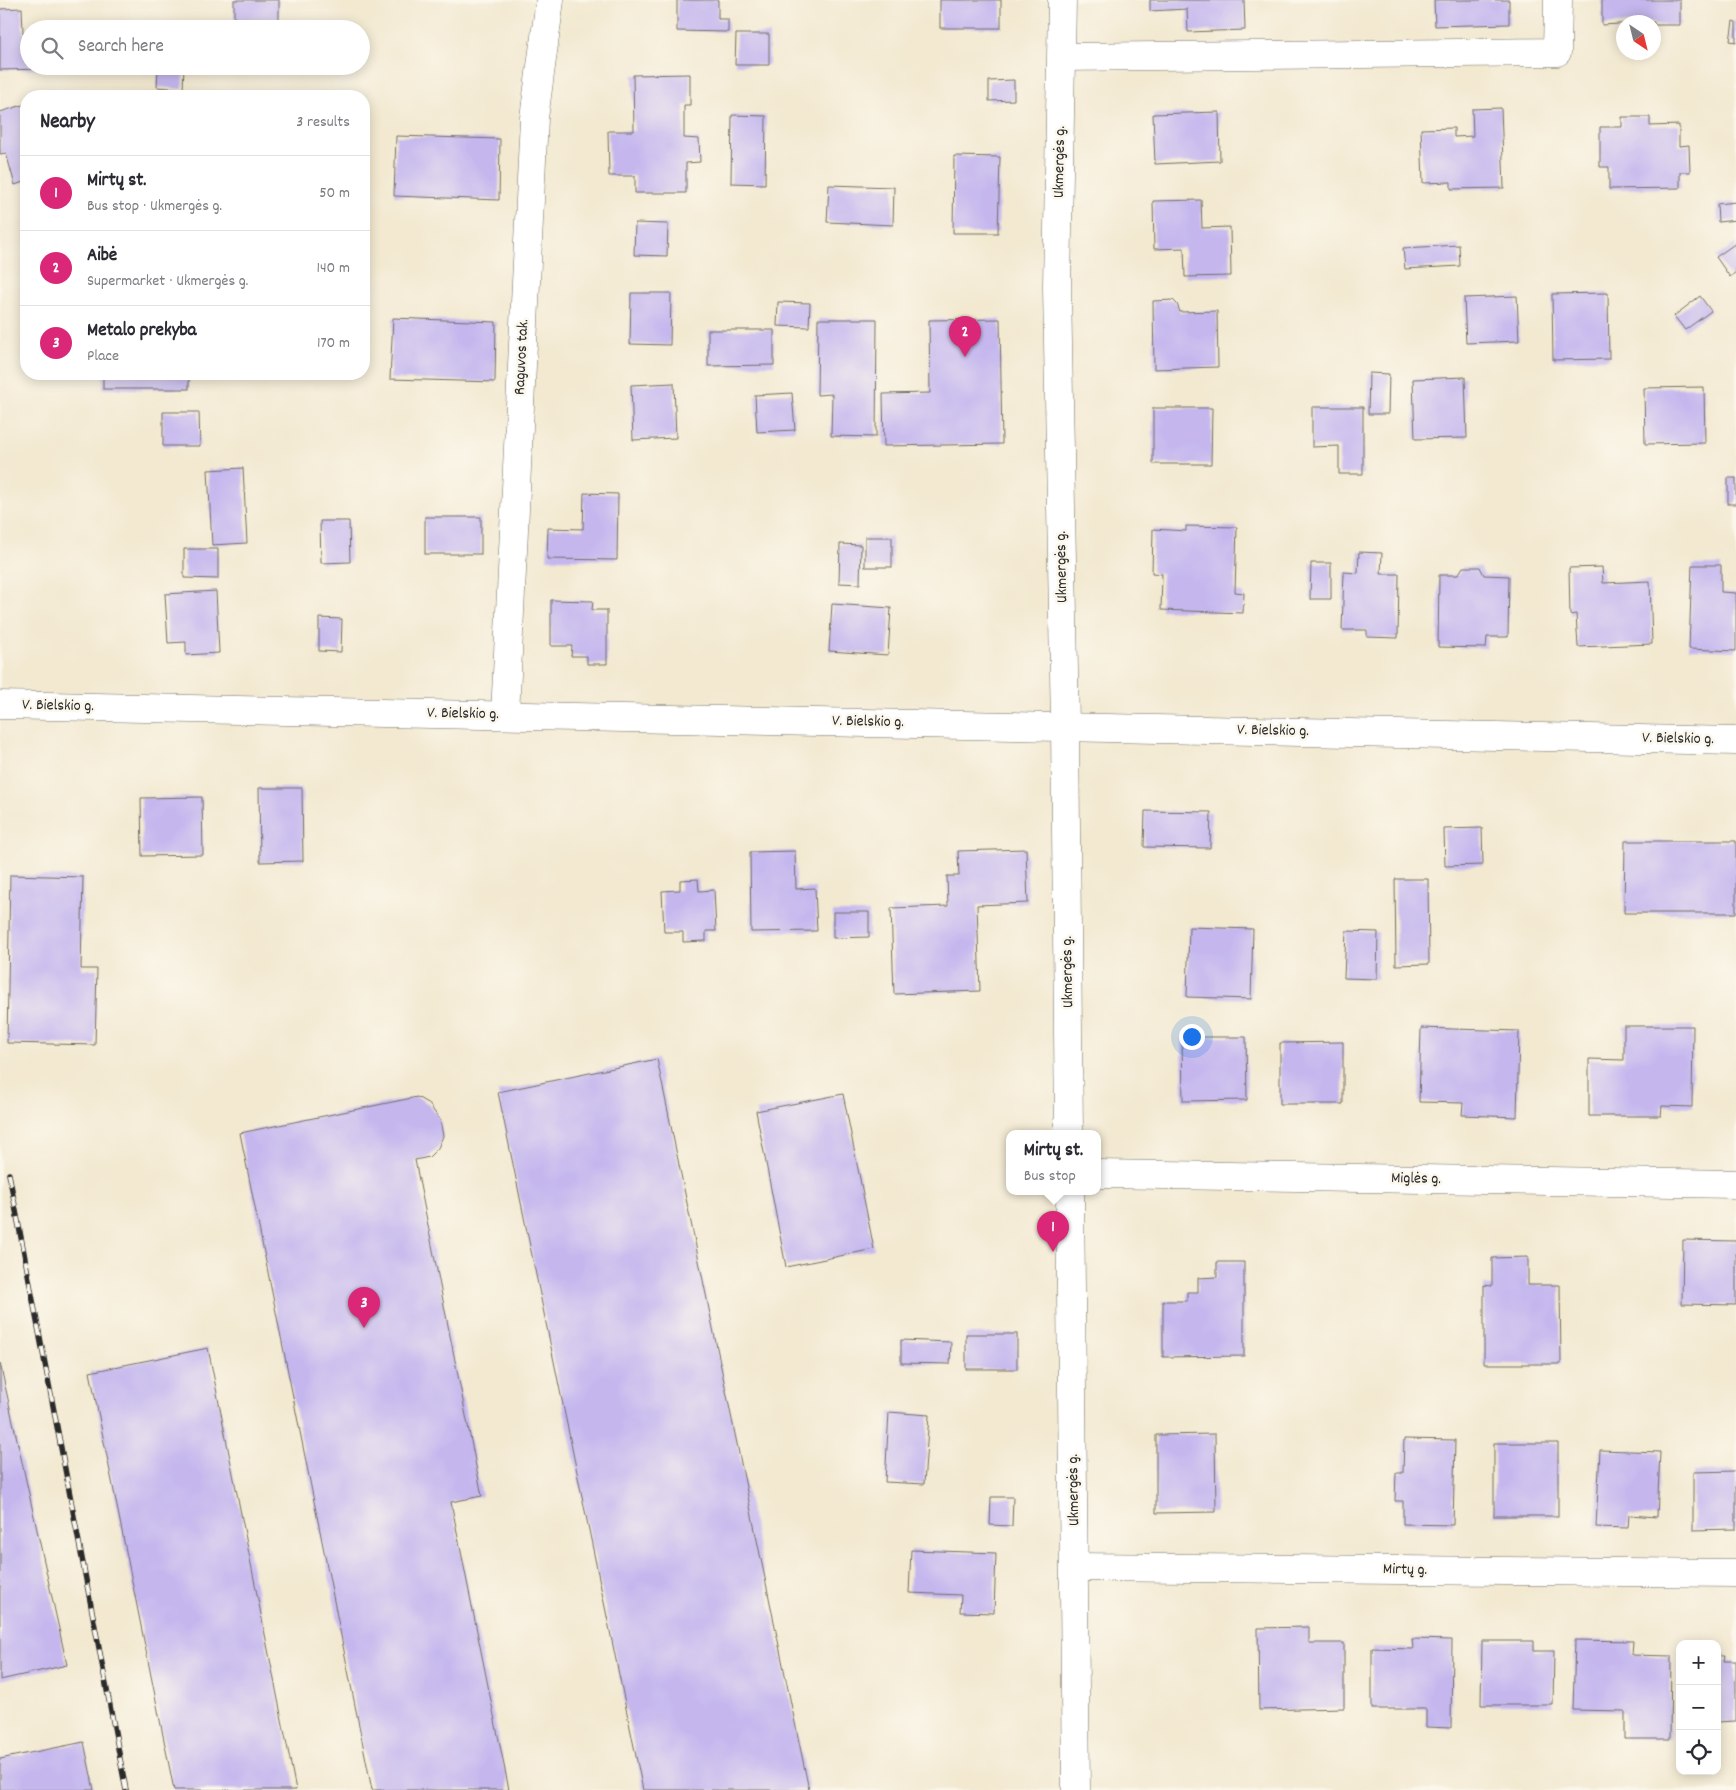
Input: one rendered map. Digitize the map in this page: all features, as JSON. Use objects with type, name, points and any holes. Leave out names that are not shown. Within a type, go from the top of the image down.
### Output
[{"type":"street","name":"Raguvos tak.","points":[[505,715],[534,118],[550,0]]},
{"type":"street","name":"Ukmergės g.","points":[[1062,0],[1057,287],[1066,726],[1070,1130]]},
{"type":"street","points":[[1062,57],[1557,52],[1558,0]]},
{"type":"street","name":"V. Bielskio g.","points":[[0,705],[1736,740]]},
{"type":"street","name":"Miglės g.","points":[[1101,1174],[1736,1184]]},
{"type":"street","name":"Ukmergės g.","points":[[1070,1195],[1076,1790]]},
{"type":"street","name":"Mirtų g.","points":[[1075,1567],[1736,1574]]},
{"type":"building","points":[[234,0],[279,0],[279,20],[234,20]]},
{"type":"building","points":[[677,0],[718,0],[718,19],[728,19],[728,32],[677,31]]},
{"type":"building","points":[[940,0],[1001,0],[1001,28],[940,28]]},
{"type":"building","points":[[1150,0],[1244,0],[1245,30],[1188,32],[1187,9],[1150,11]]},
{"type":"building","points":[[1434,0],[1509,0],[1509,24],[1435,26]]},
{"type":"building","points":[[1602,0],[1680,0],[1680,25],[1661,25],[1661,15],[1616,15],[1616,24],[1602,25]]},
{"type":"building","points":[[22,8],[22,20],[20,20],[20,70],[0,70],[0,9]]},
{"type":"building","points":[[1733,21],[1736,22],[1736,42],[1730,41]]},
{"type":"building","points":[[736,34],[769,34],[769,65],[735,65]]},
{"type":"building","points":[[690,74],[690,105],[684,105],[684,138],[699,139],[700,162],[686,163],[686,193],[635,193],[635,176],[609,176],[608,131],[634,131],[633,75]]},
{"type":"building","points":[[158,75],[184,75],[183,89],[157,87]]},
{"type":"building","points":[[1014,80],[1014,100],[989,101],[989,81]]},
{"type":"building","points":[[20,106],[20,183],[15,185],[6,153],[0,154],[0,112]]},
{"type":"building","points":[[1501,108],[1504,188],[1451,189],[1451,182],[1423,183],[1421,129],[1454,128],[1454,137],[1473,136],[1472,109]]},
{"type":"building","points":[[1219,112],[1220,161],[1155,164],[1153,114]]},
{"type":"building","points":[[732,115],[766,116],[765,184],[731,183]]},
{"type":"building","points":[[1622,117],[1650,117],[1650,126],[1679,125],[1679,146],[1689,145],[1690,172],[1680,172],[1680,188],[1609,189],[1609,167],[1600,167],[1600,127],[1622,127]]},
{"type":"building","points":[[396,136],[500,139],[499,200],[394,196]]},
{"type":"building","points":[[954,156],[1000,157],[998,233],[953,233]]},
{"type":"building","points":[[829,185],[894,187],[893,225],[827,222]]},
{"type":"building","points":[[1201,200],[1202,228],[1230,227],[1231,276],[1185,277],[1184,248],[1154,249],[1153,201]]},
{"type":"building","points":[[1736,202],[1736,220],[1718,222],[1717,204]]},
{"type":"building","points":[[635,223],[668,224],[667,256],[634,255]]},
{"type":"building","points":[[1736,243],[1736,272],[1730,277],[1716,257]]},
{"type":"building","points":[[1459,245],[1460,266],[1405,269],[1403,248]]},
{"type":"building","points":[[631,293],[671,293],[670,345],[630,344]]},
{"type":"building","points":[[1608,293],[1609,359],[1553,360],[1552,294]]},
{"type":"building","points":[[1517,296],[1519,341],[1466,343],[1464,298]]},
{"type":"building","points":[[1700,296],[1711,311],[1685,330],[1674,316]]},
{"type":"building","points":[[1173,300],[1180,312],[1217,311],[1218,367],[1154,369],[1153,301]]},
{"type":"building","points":[[778,302],[810,303],[809,327],[777,326]]},
{"type":"building","points":[[393,318],[496,322],[495,382],[390,379]]},
{"type":"building","points":[[818,319],[877,319],[876,437],[831,436],[832,394],[817,395]]},
{"type":"building","points":[[1000,319],[1002,444],[884,446],[883,394],[930,393],[929,320]]},
{"type":"building","points":[[708,330],[774,330],[774,365],[708,366]]},
{"type":"building","points":[[1369,373],[1389,374],[1388,414],[1368,414]]},
{"type":"building","points":[[1465,377],[1467,438],[1415,439],[1413,379]]},
{"type":"building","points":[[103,380],[189,380],[189,389],[103,389]]},
{"type":"building","points":[[674,383],[676,438],[633,440],[631,385]]},
{"type":"building","points":[[1704,387],[1705,443],[1645,444],[1644,388]]},
{"type":"building","points":[[792,393],[795,430],[757,432],[755,395]]},
{"type":"building","points":[[1312,407],[1363,407],[1363,474],[1339,474],[1339,446],[1312,447]]},
{"type":"building","points":[[1153,408],[1212,408],[1211,464],[1153,464]]},
{"type":"building","points":[[163,412],[199,412],[200,446],[163,446]]},
{"type":"building","points":[[243,468],[247,543],[212,545],[208,470]]},
{"type":"building","points":[[1728,478],[1736,478],[1736,504],[1728,504]]},
{"type":"building","points":[[584,493],[618,494],[617,560],[547,559],[548,528],[583,529]]},
{"type":"building","points":[[425,517],[481,517],[481,554],[425,554]]},
{"type":"building","points":[[320,521],[349,521],[350,562],[321,563]]},
{"type":"building","points":[[1186,526],[1237,527],[1235,592],[1244,593],[1243,613],[1161,610],[1162,574],[1152,573],[1153,529],[1186,531]]},
{"type":"building","points":[[865,537],[892,537],[892,567],[865,567]]},
{"type":"building","points":[[840,544],[861,545],[860,584],[839,583]]},
{"type":"building","points":[[184,549],[218,549],[218,579],[184,578]]},
{"type":"building","points":[[1359,552],[1382,553],[1381,574],[1399,574],[1398,638],[1367,637],[1367,630],[1342,630],[1344,572],[1358,573]]},
{"type":"building","points":[[1311,563],[1331,563],[1331,599],[1310,599]]},
{"type":"building","points":[[1692,565],[1721,565],[1721,592],[1736,593],[1736,651],[1689,649]]},
{"type":"building","points":[[1463,567],[1480,567],[1484,575],[1509,576],[1508,637],[1487,637],[1486,648],[1438,647],[1439,575],[1458,575]]},
{"type":"building","points":[[1602,567],[1603,583],[1650,581],[1652,644],[1578,647],[1576,614],[1570,615],[1569,568]]},
{"type":"building","points":[[216,591],[219,653],[186,655],[186,642],[168,643],[165,594]]},
{"type":"building","points":[[551,600],[593,601],[592,610],[607,610],[607,664],[587,664],[587,656],[571,656],[572,646],[551,646]]},
{"type":"building","points":[[832,604],[891,608],[888,655],[829,651]]},
{"type":"building","points":[[319,618],[342,619],[341,652],[319,651]]},
{"type":"building","points":[[259,788],[302,788],[303,861],[260,862]]},
{"type":"building","points":[[202,797],[203,855],[142,856],[141,798]]},
{"type":"building","points":[[1145,811],[1211,812],[1210,848],[1144,847]]},
{"type":"building","points":[[1482,828],[1483,865],[1445,866],[1444,829]]},
{"type":"building","points":[[1625,841],[1736,841],[1736,913],[1624,913]]},
{"type":"building","points":[[1026,849],[1028,903],[977,905],[980,991],[894,994],[891,908],[948,906],[947,876],[959,876],[958,851]]},
{"type":"building","points":[[795,851],[796,889],[815,888],[817,931],[751,932],[750,852]]},
{"type":"building","points":[[10,875],[83,877],[81,969],[97,969],[95,1045],[7,1043]]},
{"type":"building","points":[[698,879],[699,891],[714,890],[716,931],[706,931],[706,941],[683,942],[683,932],[664,932],[662,891],[680,890],[680,880]]},
{"type":"building","points":[[1395,879],[1428,879],[1429,964],[1396,965]]},
{"type":"building","points":[[833,912],[869,912],[869,937],[833,938]]},
{"type":"building","points":[[1189,927],[1253,929],[1251,999],[1187,997]]},
{"type":"building","points":[[1346,931],[1378,932],[1377,979],[1344,978]]},
{"type":"building","points":[[1624,1026],[1693,1026],[1692,1107],[1662,1106],[1661,1116],[1589,1116],[1589,1059],[1624,1060]]},
{"type":"building","points":[[1421,1028],[1519,1031],[1517,1117],[1462,1115],[1463,1103],[1419,1102]]},
{"type":"building","points":[[1182,1037],[1246,1037],[1247,1100],[1183,1101]]},
{"type":"building","points":[[1343,1042],[1343,1104],[1280,1104],[1280,1043]]},
{"type":"building","points":[[657,1059],[809,1790],[643,1790],[498,1092]]},
{"type":"building","points":[[843,1094],[874,1249],[786,1267],[756,1111]]},
{"type":"building","points":[[417,1097],[429,1104],[440,1120],[443,1136],[438,1148],[429,1157],[415,1160],[482,1496],[451,1502],[509,1790],[372,1790],[240,1133]]},
{"type":"building","points":[[1683,1240],[1736,1241],[1736,1305],[1682,1304]]},
{"type":"building","points":[[1528,1257],[1528,1285],[1560,1285],[1561,1364],[1484,1364],[1484,1285],[1492,1286],[1492,1258]]},
{"type":"building","points":[[1217,1262],[1244,1262],[1244,1356],[1163,1357],[1163,1301],[1187,1301],[1187,1292],[1198,1292],[1198,1278],[1217,1277]]},
{"type":"building","points":[[966,1334],[1017,1334],[1017,1369],[966,1369]]},
{"type":"building","points":[[901,1340],[951,1342],[950,1364],[901,1363]]},
{"type":"building","points":[[208,1348],[296,1790],[174,1790],[90,1372]]},
{"type":"building","points":[[0,1363],[67,1665],[0,1680]]},
{"type":"building","points":[[889,1412],[929,1415],[924,1484],[885,1482]]},
{"type":"building","points":[[1215,1434],[1216,1512],[1156,1513],[1156,1435]]},
{"type":"building","points":[[1404,1439],[1455,1440],[1453,1525],[1403,1524],[1403,1501],[1395,1501],[1396,1473],[1403,1473]]},
{"type":"building","points":[[1494,1443],[1558,1443],[1558,1516],[1494,1516]]},
{"type":"building","points":[[1600,1450],[1660,1452],[1657,1517],[1629,1515],[1628,1528],[1596,1527]]},
{"type":"building","points":[[1736,1471],[1736,1529],[1693,1530],[1693,1472]]},
{"type":"building","points":[[991,1497],[1013,1497],[1012,1526],[990,1525]]},
{"type":"building","points":[[911,1550],[996,1553],[994,1613],[960,1612],[961,1595],[909,1593]]},
{"type":"building","points":[[1309,1627],[1309,1643],[1344,1643],[1344,1708],[1259,1710],[1258,1628]]},
{"type":"building","points":[[1412,1639],[1452,1640],[1451,1728],[1426,1727],[1426,1709],[1372,1709],[1372,1648],[1413,1649]]},
{"type":"building","points":[[1575,1640],[1633,1641],[1632,1655],[1671,1656],[1670,1739],[1625,1739],[1625,1711],[1573,1710]]},
{"type":"building","points":[[1482,1641],[1534,1641],[1534,1651],[1554,1651],[1553,1705],[1481,1705]]},
{"type":"building","points":[[1721,1655],[1725,1655],[1724,1661],[1736,1661],[1736,1721],[1721,1722]]},
{"type":"building","points":[[84,1742],[94,1790],[0,1790],[0,1759]]},
{"type":"railway","points":[[9,1174],[126,1790]]},
{"type":"place","name":"Aibė","points":[[965,357]]},
{"type":"place","name":"Mirtų st.","points":[[1053,1252]]},
{"type":"place","name":"Metalo prekyba","points":[[364,1328]]}]
